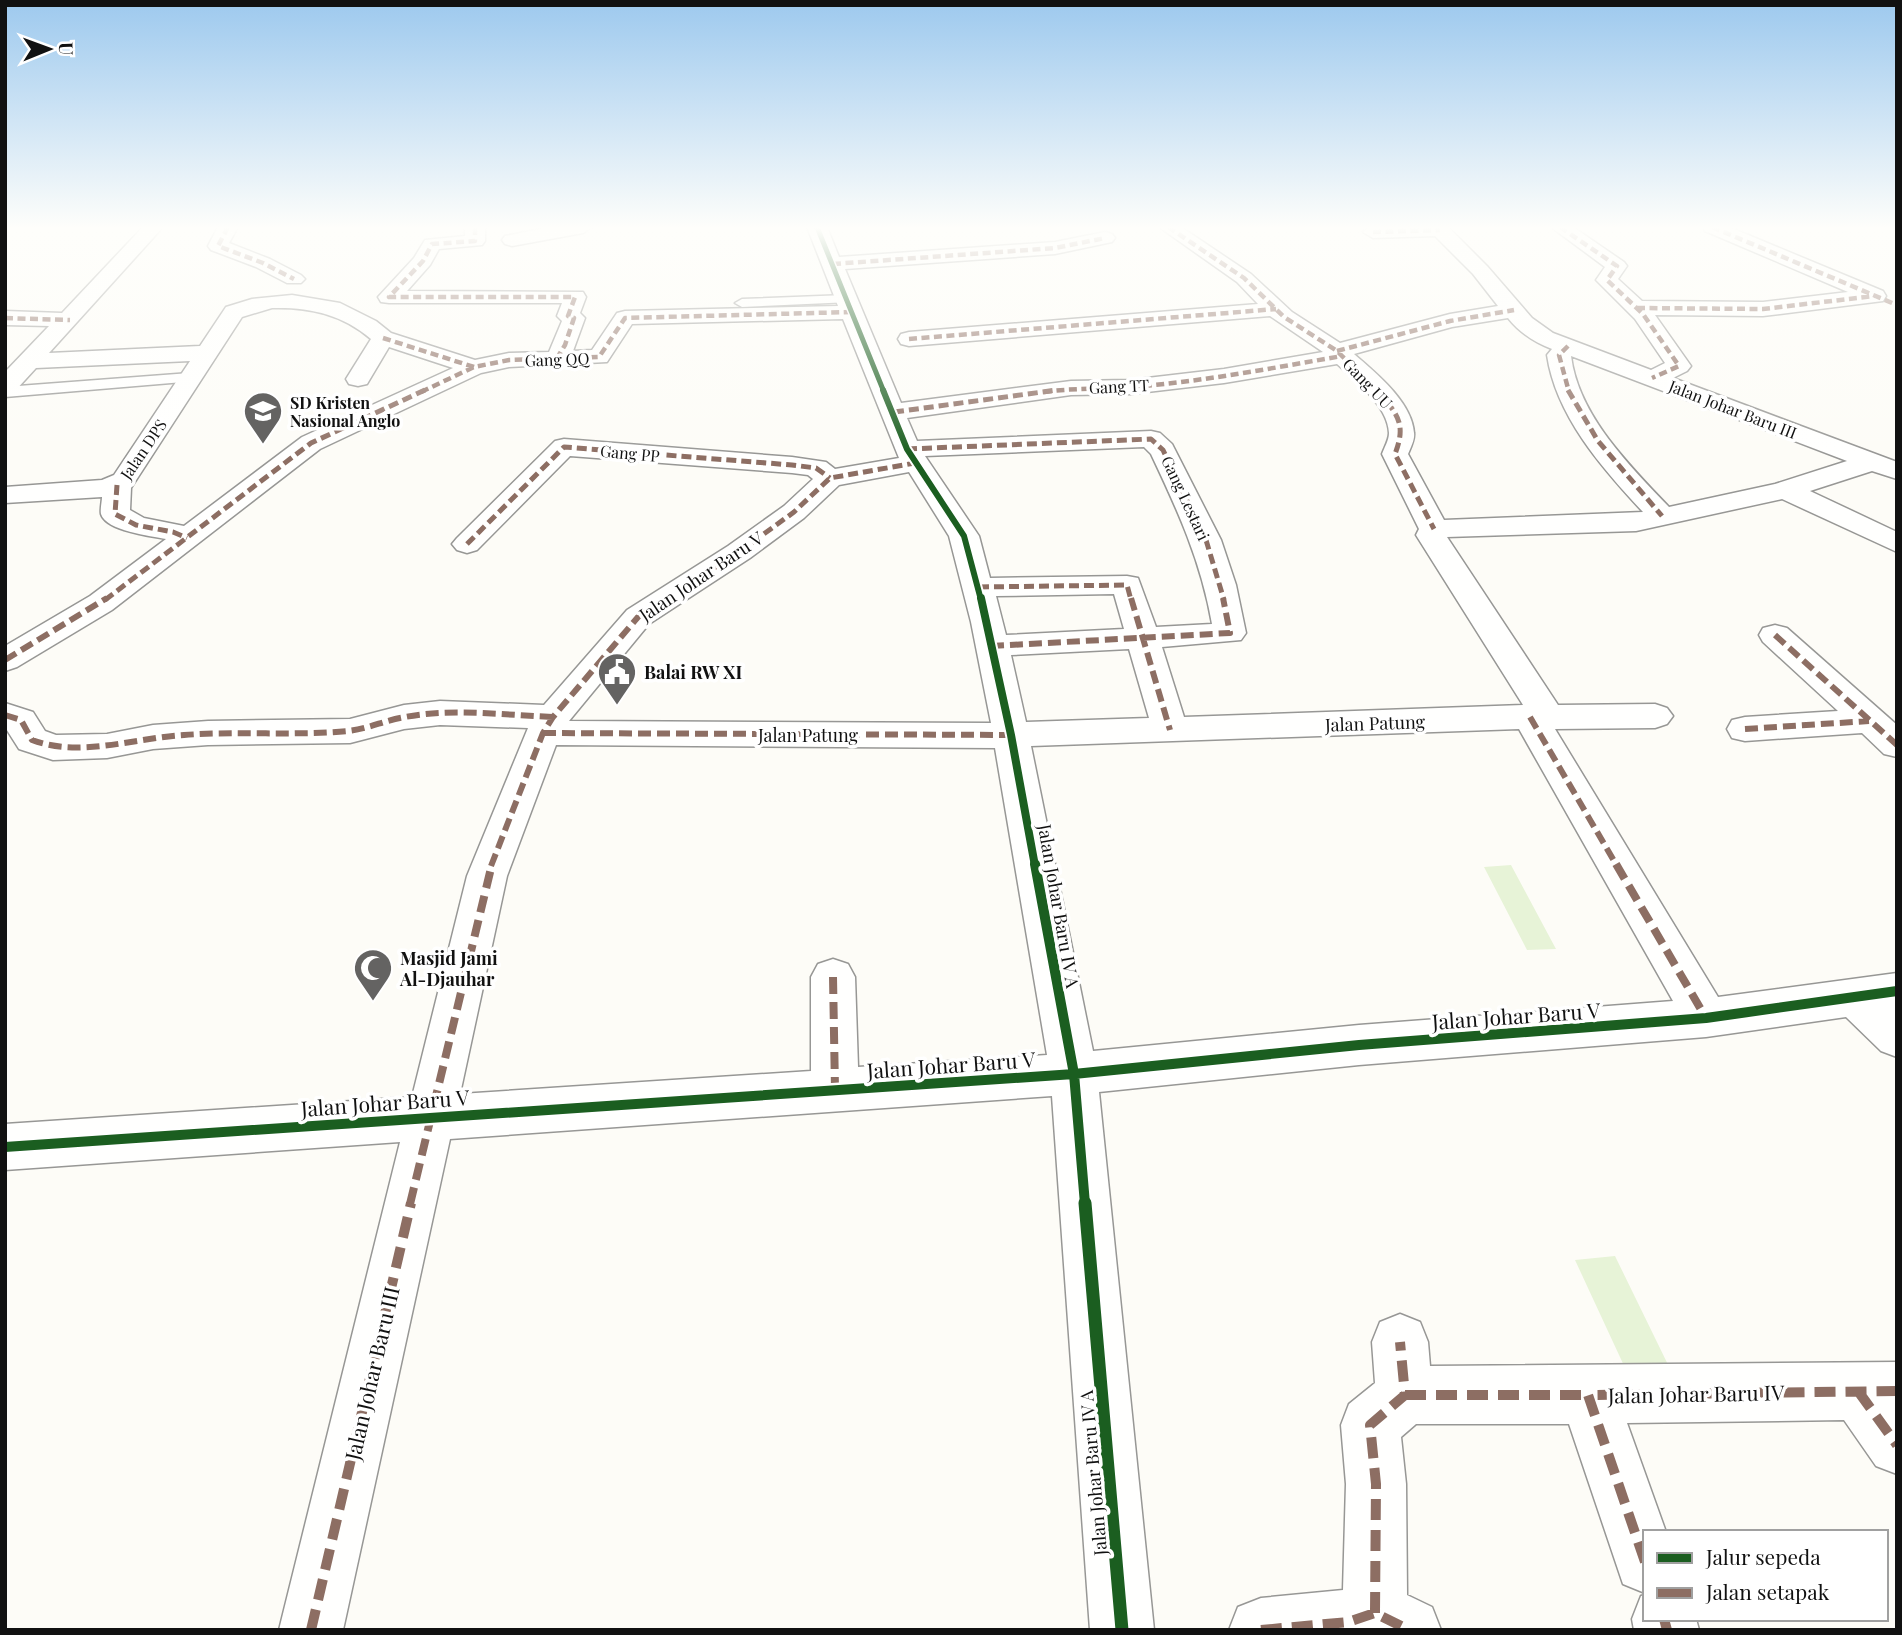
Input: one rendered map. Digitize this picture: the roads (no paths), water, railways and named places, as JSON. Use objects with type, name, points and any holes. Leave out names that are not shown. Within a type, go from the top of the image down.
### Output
[{"type":"street","points":[[5,389],[84,303]]},
{"type":"street","name":"Jalan DPS","points":[[5,495],[117,485],[124,481],[234,312],[261,303]]},
{"type":"street","name":"Jalan DPS","points":[[299,303],[341,308],[369,324],[383,338]]},
{"type":"street","points":[[557,358],[571,329],[574,318],[568,316],[573,303]]},
{"type":"street","name":"Gang QQ","points":[[5,660],[101,603],[270,477],[311,443],[474,367],[509,360],[599,358],[625,318],[749,303]]},
{"type":"street","name":"Jalan Johar Baru IV A","points":[[849,303],[905,442],[964,536],[979,587],[1011,735],[1074,1074],[1122,1630]]},
{"type":"street","name":"Gang UU","points":[[1270,303],[1340,354],[1365,376],[1397,414],[1402,435],[1395,454],[1434,529]]},
{"type":"street","name":"Jalan Johar Baru III","points":[[1508,303],[1524,323],[1537,333],[1884,467]]},
{"type":"street","points":[[1633,303],[1679,366],[1652,378]]},
{"type":"street","points":[[1637,307],[1774,309],[1818,303]]},
{"type":"street","points":[[909,338],[1276,309]]},
{"type":"street","name":"Gang TT","points":[[905,442],[1071,388],[1130,387],[1224,376],[1340,354],[1450,321],[1514,310]]},
{"type":"street","points":[[5,318],[69,320]]},
{"type":"street","points":[[358,379],[383,338],[474,367]]},
{"type":"street","points":[[1568,346],[1559,355],[1564,385],[1623,475],[1662,516]]},
{"type":"street","points":[[30,361],[206,353]]},
{"type":"street","name":"Gang Lestari","points":[[905,442],[1151,439],[1157,442],[1206,540],[1220,585],[1230,633],[992,646]]},
{"type":"street","points":[[830,478],[905,442]]},
{"type":"street","name":"Gang PP","points":[[467,544],[564,447],[792,465],[816,468],[830,478]]},
{"type":"street","points":[[1706,1018],[1536,715],[1540,703],[1431,535],[1434,529],[1636,522],[1729,504],[1884,467]]},
{"type":"street","name":"Jalan Johar Baru V","points":[[431,1116],[487,876],[548,725],[638,617],[750,544],[794,512],[830,478]]},
{"type":"street","points":[[117,485],[115,514],[136,525],[173,532],[187,538]]},
{"type":"street","points":[[1785,490],[1897,543]]},
{"type":"street","points":[[979,587],[1127,585],[1170,730]]},
{"type":"street","points":[[1775,635],[1897,745]]},
{"type":"street","name":"Jalan Patung","points":[[5,715],[21,720],[32,740],[53,748],[107,746],[153,737],[189,734],[350,731],[404,717],[440,713],[548,725],[1011,735],[1536,715],[1655,716]]},
{"type":"street","points":[[1745,729],[1869,722]]},
{"type":"street","points":[[833,977],[835,1089]]},
{"type":"street","points":[[1876,994],[1897,1037]]},
{"type":"street","name":"Jalan Johar Baru V","points":[[5,1147],[1074,1074],[1359,1045],[1706,1018],[1876,994]]},
{"type":"street","name":"Jalan Johar Baru III","points":[[311,1630],[431,1116]]},
{"type":"street","points":[[1261,1630],[1348,1622],[1392,1622],[1370,1425],[1403,1368],[1588,1395]]},
{"type":"street","points":[[1877,1391],[1897,1445]]},
{"type":"street","name":"Jalan Johar Baru IV","points":[[1643,1556],[1588,1395],[1877,1391]]},
{"type":"lane","points":[[5,389],[190,378]]},
{"type":"place","name":"SD Kristen Nasional Anglo","points":[[263,445]]},
{"type":"place","name":"Balai RW XI","points":[[617,706]]},
{"type":"place","name":"Masjid Jami Al-Djauhar","points":[[373,1002]]}]
